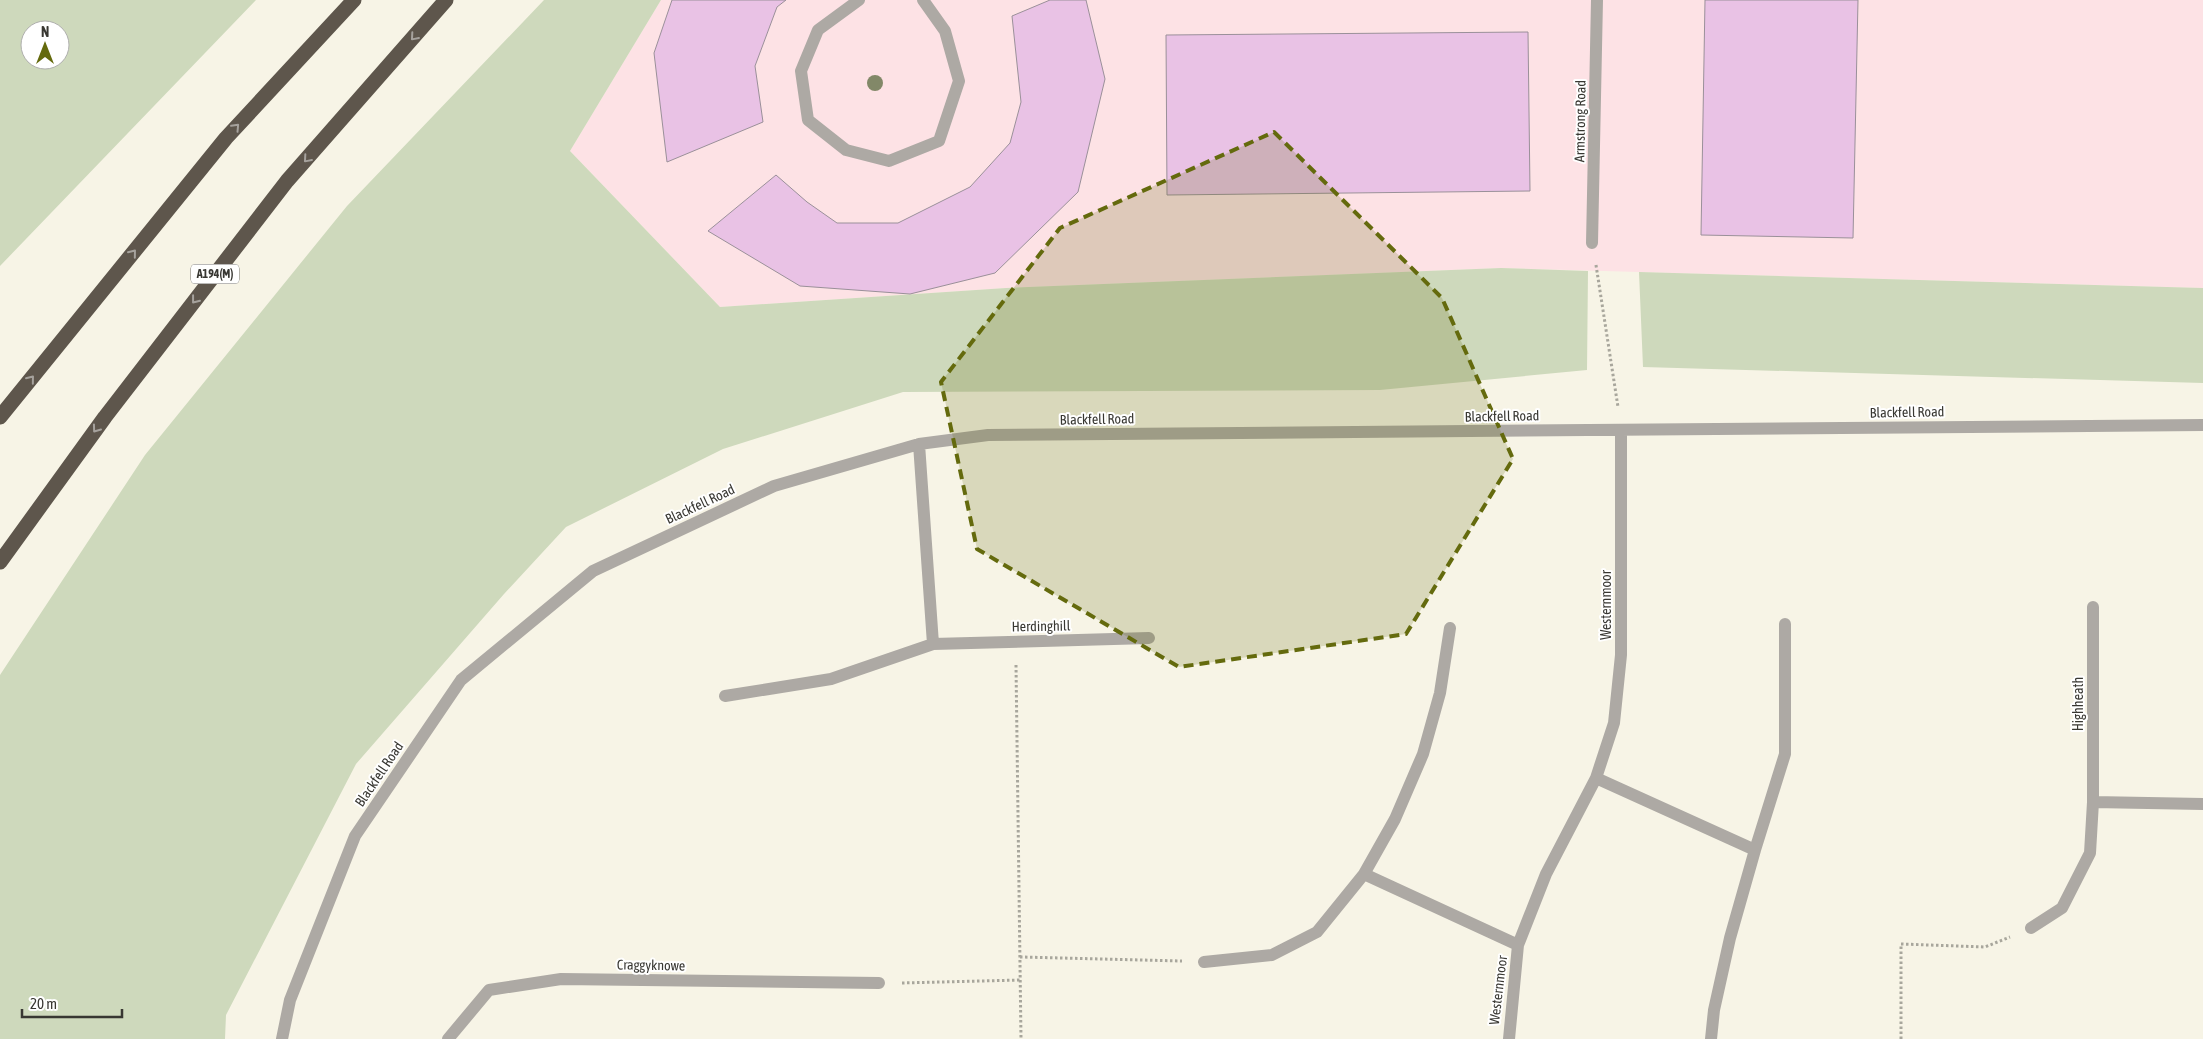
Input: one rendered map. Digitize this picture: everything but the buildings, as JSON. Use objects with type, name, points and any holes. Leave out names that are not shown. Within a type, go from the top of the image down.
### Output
[{"type":"highway","points":[[0,417],[226,138],[354,0]]},
{"type":"highway","name":"A194(M)","points":[[0,562],[105,417],[287,181],[446,0]]},
{"type":"street","points":[[858,0],[818,30],[801,71],[808,120],[846,150],[889,161],[939,142],[958,81],[944,31],[923,0]]},
{"type":"street","name":"Armstrong Road","points":[[1592,243],[1597,0]]},
{"type":"street","name":"Blackfell Road","points":[[282,1039],[290,1000],[355,836],[462,680],[593,571],[774,486],[919,444],[988,435],[2203,425]]},
{"type":"street","name":"Westernmoor","points":[[1509,1039],[1518,945],[1546,874],[1596,778],[1614,723],[1621,655],[1621,430]]},
{"type":"street","points":[[919,444],[933,644]]},
{"type":"street","name":"Highheath","points":[[2032,928],[2062,908],[2090,853],[2093,802],[2093,607]]},
{"type":"street","points":[[1711,1039],[1714,1010],[1755,850],[1785,754],[1785,624]]},
{"type":"street","points":[[1204,962],[1272,955],[1317,932],[1364,874],[1395,819],[1423,754],[1440,693],[1450,628]]},
{"type":"street","name":"Herdinghill","points":[[725,696],[831,679],[933,644],[1149,638]]},
{"type":"street","points":[[1596,778],[1755,850]]},
{"type":"street","points":[[2093,802],[2203,804]]},
{"type":"street","name":"Westernmoor","points":[[1364,874],[1518,945]]},
{"type":"street","name":"Craggyknowe","points":[[448,1039],[489,990],[561,979],[879,983]]},
{"type":"path","points":[[1592,243],[1621,430]]},
{"type":"path","points":[[1015,641],[1021,1039]]},
{"type":"path","points":[[1901,1039],[1901,944],[1985,947],[2032,928]]},
{"type":"path","points":[[1020,957],[1204,962]]},
{"type":"path","points":[[879,983],[1020,980]]},
{"type":"highlighted area","points":[[1274,132],[1442,298],[1513,459],[1406,634],[1179,667],[977,549],[941,382],[1060,228]]},
{"type":"shaded area","points":[[661,0],[2203,0],[2203,288],[1501,268],[1006,288],[720,307],[570,151]]},
{"type":"green space","points":[[0,0],[256,0],[0,266]]},
{"type":"green space","points":[[544,0],[661,0],[570,151],[720,307],[1006,288],[1501,268],[1588,271],[1587,370],[1380,390],[903,392],[723,449],[566,527],[504,594],[356,764],[226,1015],[225,1039],[0,1039],[0,675],[145,455],[347,206]]},
{"type":"green space","points":[[1639,272],[2203,288],[2203,383],[1643,367]]}]
